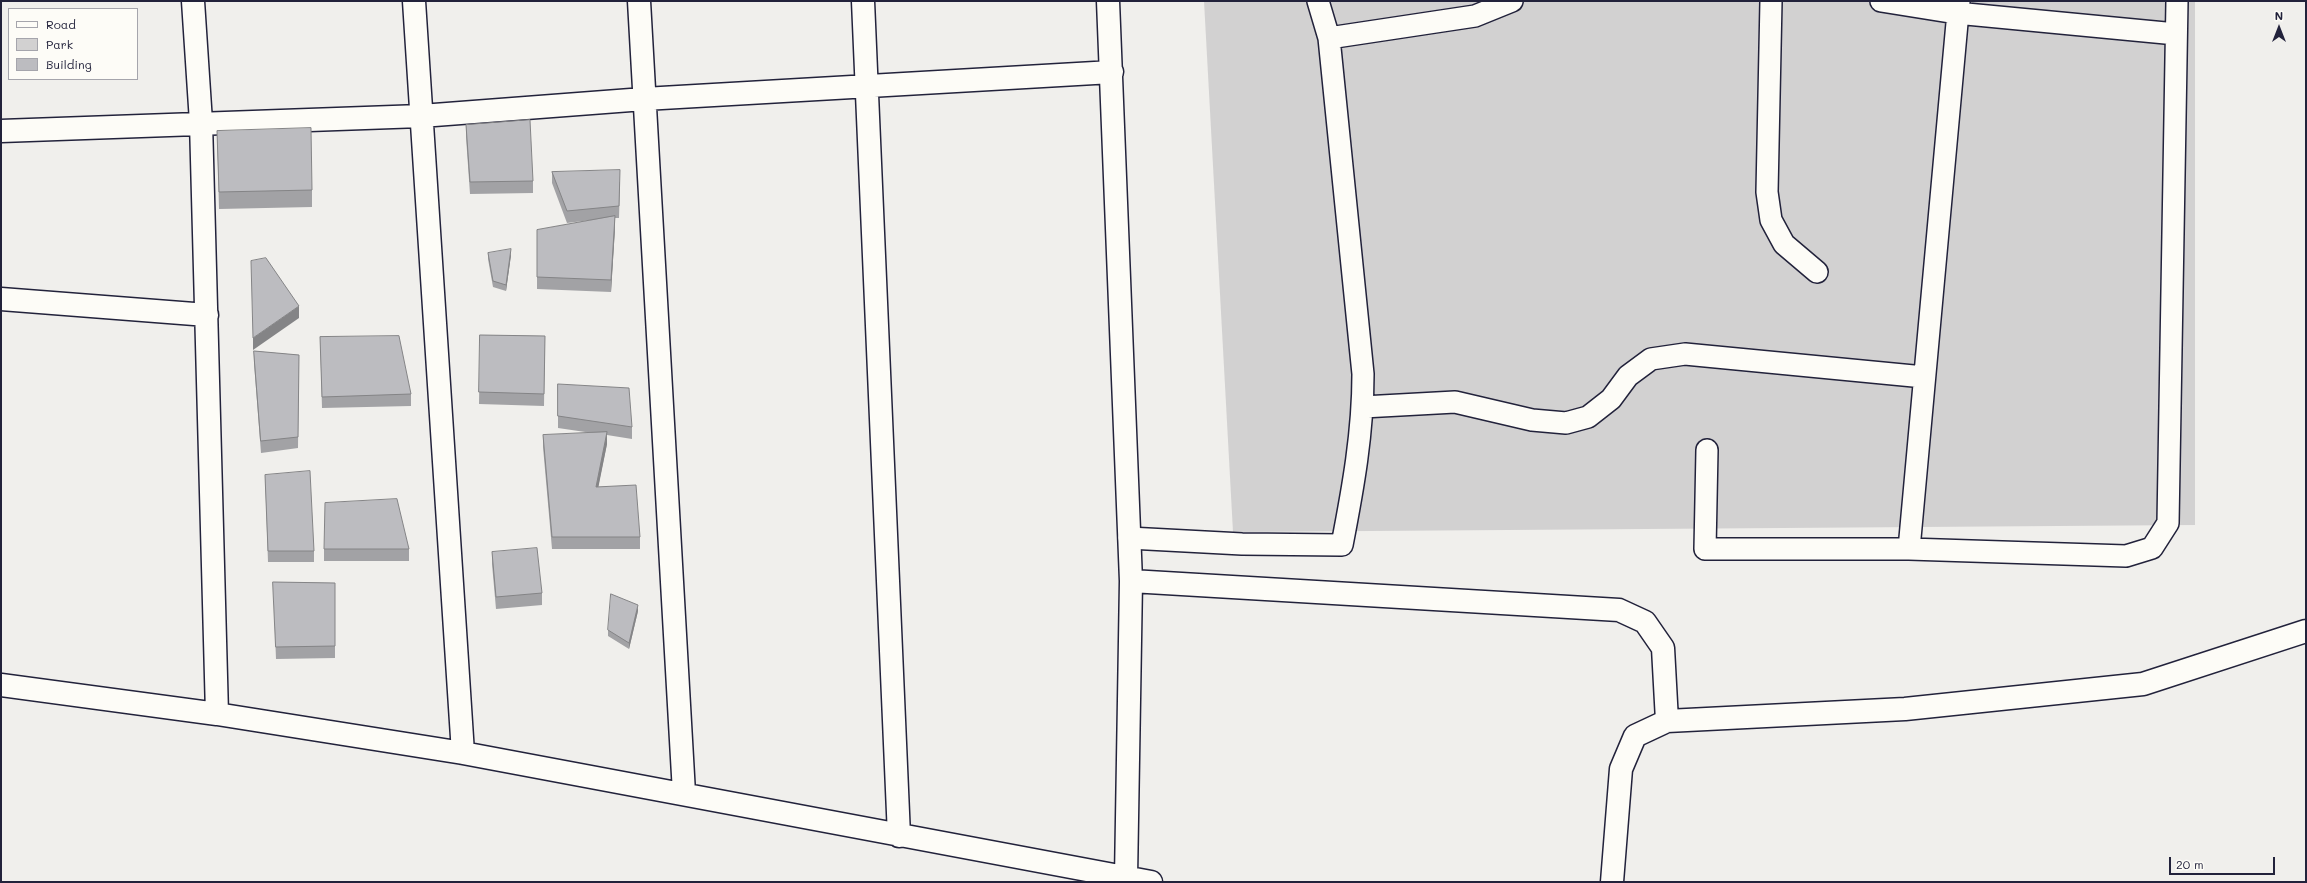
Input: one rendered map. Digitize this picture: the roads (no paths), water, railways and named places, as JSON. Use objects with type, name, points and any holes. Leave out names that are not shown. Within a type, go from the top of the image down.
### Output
[{"type":"street","points":[[193,1],[201,122],[217,714]]},
{"type":"street","points":[[414,1],[463,754]]},
{"type":"street","points":[[639,1],[684,793]]},
{"type":"street","points":[[863,1],[899,836]]},
{"type":"street","points":[[1108,1],[1131,581],[1126,878]]},
{"type":"street","points":[[1,131],[201,122],[421,116],[644,99],[1112,72]]},
{"type":"street","points":[[1,299],[207,315]]},
{"type":"street","points":[[1131,581],[1620,610],[1645,622],[1663,648],[1667,721]]},
{"type":"street","points":[[1612,882],[1621,769],[1635,736],[1667,721],[1905,709],[2143,684],[2306,631]]},
{"type":"street","points":[[1,685],[217,714],[463,754],[684,793],[899,836],[1151,882]]},
{"type":"lane","points":[[1129,538],[1242,544],[1342,545],[1358,459],[1363,407],[1362,367],[1329,38],[1318,1]]},
{"type":"lane","points":[[1329,38],[1475,16],[1511,1]]},
{"type":"lane","points":[[1771,1],[1767,192],[1771,220],[1784,244],[1817,272]]},
{"type":"lane","points":[[1881,1],[1957,7],[2176,34]]},
{"type":"lane","points":[[1707,450],[1705,549],[1909,549],[2126,556],[2152,548],[2168,523],[2177,1]]},
{"type":"lane","points":[[1909,549],[1957,7]]},
{"type":"lane","points":[[1363,407],[1455,402],[1532,420],[1566,423],[1588,417],[1611,399],[1628,376],[1651,358],[1684,354],[1924,377]]}]
